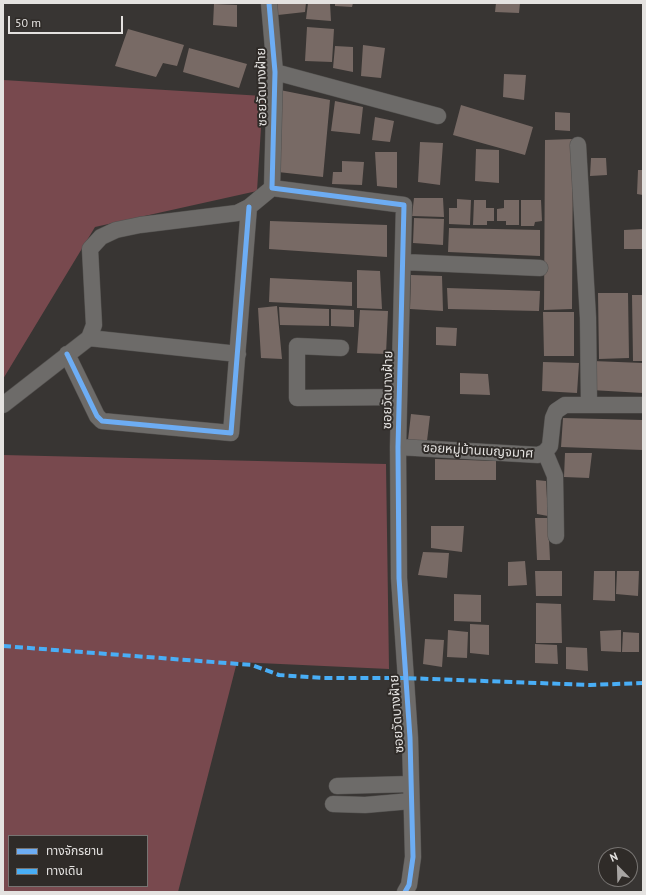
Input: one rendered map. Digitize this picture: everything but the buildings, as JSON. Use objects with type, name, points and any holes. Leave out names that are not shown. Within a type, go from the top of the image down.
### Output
[{"type":"street","name":"ซอยวัดบางฝ้าย","points":[[269,3],[275,72],[272,188],[404,205],[398,446],[400,603],[410,738],[413,857],[409,886],[405,892]]},
{"type":"street","points":[[275,72],[438,116]]},
{"type":"street","points":[[578,145],[588,318],[589,405]]},
{"type":"street","points":[[3,405],[89,338],[94,325],[90,249],[100,237],[116,230],[140,225],[237,213],[249,207],[272,188]]},
{"type":"street","points":[[67,354],[97,416],[102,421],[231,433],[249,207]]},
{"type":"street","points":[[403,262],[540,268]]},
{"type":"street","points":[[89,338],[238,354]]},
{"type":"street","points":[[341,348],[297,346],[297,398],[399,397]]},
{"type":"street","name":"ซอยหมู่บ้านเบญจมาศ","points":[[398,446],[538,455],[545,452],[550,446],[552,418],[556,411],[565,405],[643,405]]},
{"type":"street","points":[[545,452],[555,476],[556,536]]},
{"type":"street","points":[[337,786],[411,784]]},
{"type":"street","points":[[333,804],[365,805],[411,800]]},
{"type":"shaded area","points":[[3,80],[263,96],[257,191],[95,227],[3,379]]},
{"type":"shaded area","points":[[3,455],[386,464],[389,669],[237,662],[178,892],[3,892]]},
{"type":"marked path","points":[[3,646],[252,665],[279,675],[323,678],[405,678],[590,685],[643,683]]},
{"type":"cycle path","points":[[269,3],[275,72],[272,188],[404,205],[398,447],[399,578],[410,738],[413,857],[409,885],[405,892]]},
{"type":"cycle path","points":[[67,354],[97,416],[102,421],[231,433],[249,207]]}]
